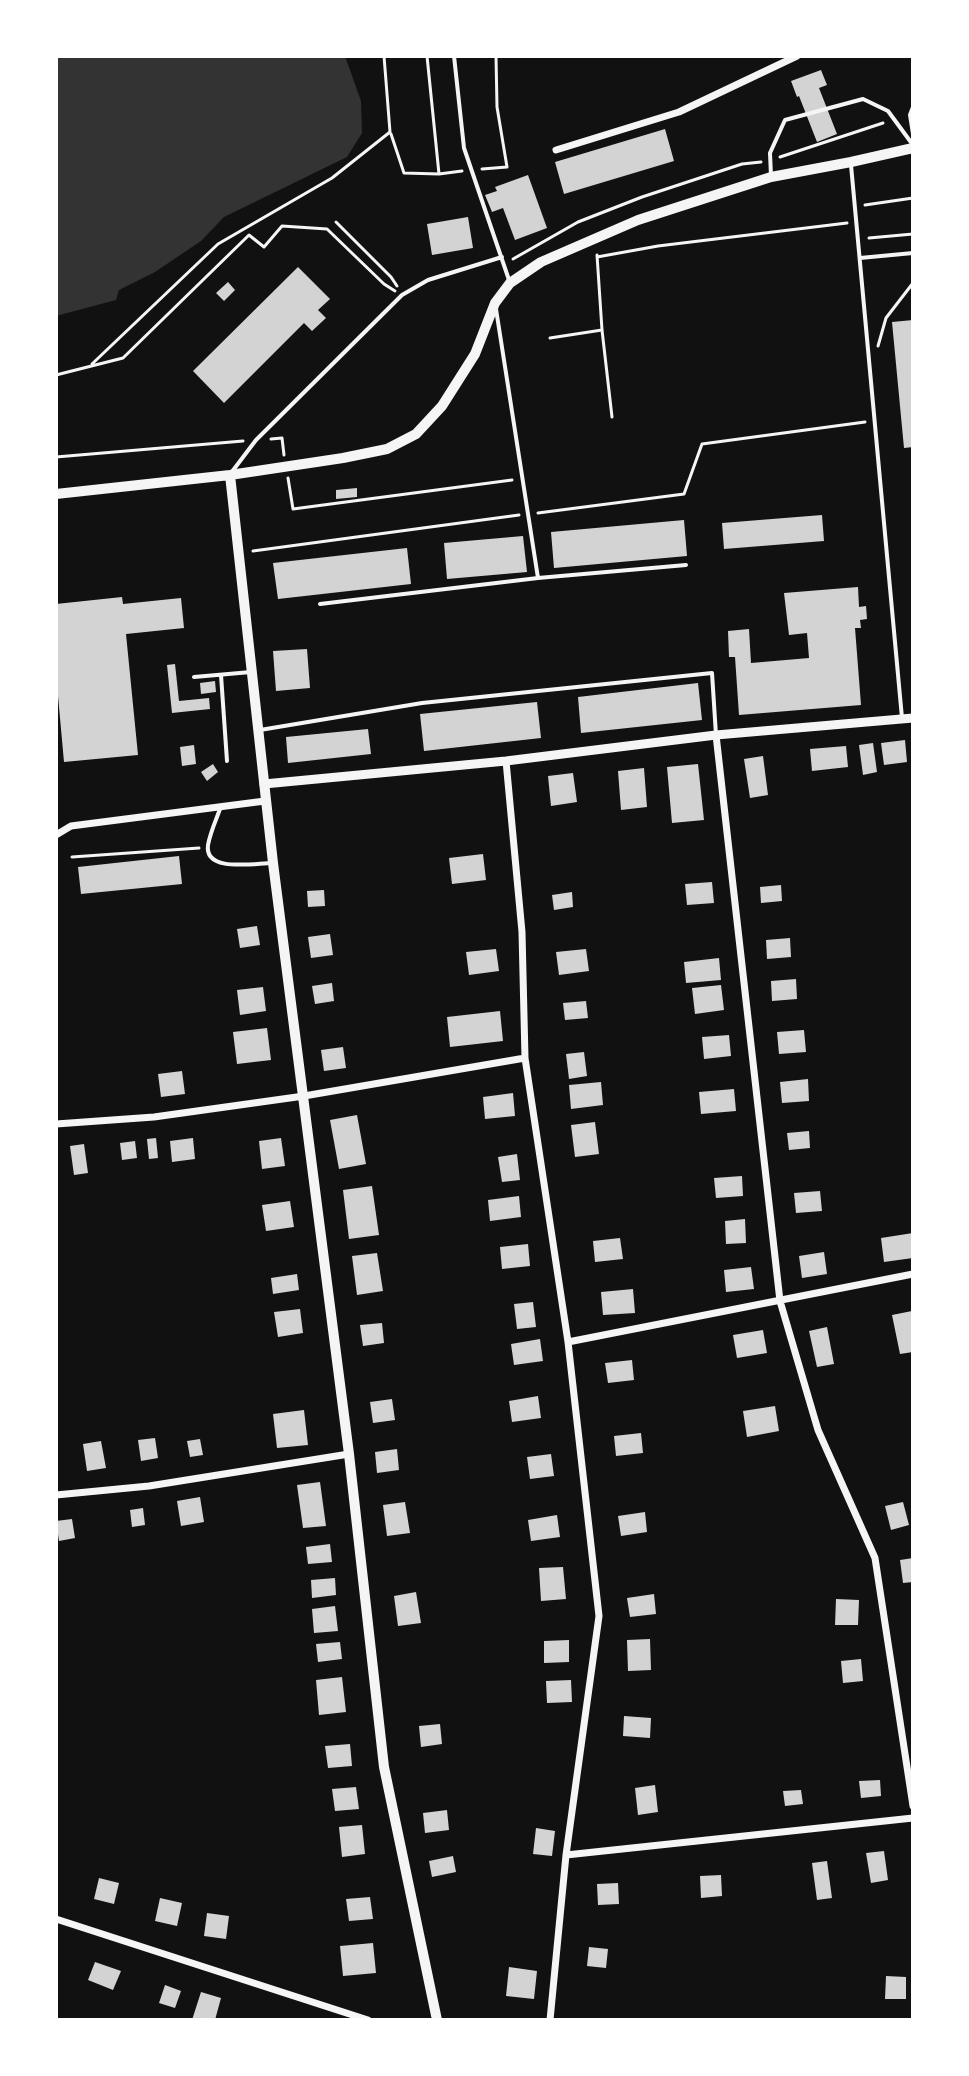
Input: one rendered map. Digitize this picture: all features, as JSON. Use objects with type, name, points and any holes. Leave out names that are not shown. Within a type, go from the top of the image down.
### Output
[{"type":"main road","points":[[56,494],[230,475],[387,449],[416,434],[442,406],[475,354],[495,303],[510,283],[541,262],[638,220],[771,177],[851,162],[913,146]]},
{"type":"main road","points":[[230,475],[265,801],[349,1454],[384,1767],[437,2020]]},
{"type":"street","points":[[556,150],[679,112],[797,56]]},
{"type":"street","points":[[264,784],[506,761],[716,735],[913,718]]},
{"type":"street","points":[[716,735],[780,1301],[818,1430],[875,1558],[913,1806]]},
{"type":"street","points":[[506,761],[522,932],[525,1058],[568,1342],[599,1616],[566,1855],[550,2020]]},
{"type":"street","points":[[56,835],[71,826],[265,801]]},
{"type":"street","points":[[56,1124],[154,1117],[304,1096],[525,1058]]},
{"type":"street","points":[[568,1342],[913,1274]]},
{"type":"street","points":[[56,1495],[149,1486],[349,1454]]},
{"type":"street","points":[[566,1855],[913,1818]]},
{"type":"street","points":[[56,1919],[368,2020]]},
{"type":"lane","points":[[454,56],[464,148],[510,283]]},
{"type":"lane","points":[[771,177],[770,153],[785,120],[863,99],[888,111],[913,146]]},
{"type":"lane","points":[[913,107],[910,115],[913,134]]},
{"type":"lane","points":[[851,162],[902,719]]},
{"type":"lane","points":[[860,258],[913,253]]},
{"type":"lane","points":[[230,475],[256,440],[402,295],[428,280],[503,260]]},
{"type":"lane","points":[[495,303],[538,578]]},
{"type":"lane","points":[[320,604],[538,578],[686,565]]},
{"type":"lane","points":[[194,677],[251,672]]},
{"type":"lane","points":[[257,730],[422,703],[712,673],[716,735]]},
{"type":"lane","points":[[221,675],[227,761]]},
{"type":"lane","points":[[220,807],[207,848],[209,856],[225,865],[273,863]]},
{"type":"path","points":[[90,367],[218,244],[332,178],[390,132],[384,56]]},
{"type":"path","points":[[427,56],[439,174]]},
{"type":"path","points":[[503,260],[578,222],[642,197],[742,164],[770,161],[894,119]]},
{"type":"path","points":[[864,205],[913,198]]},
{"type":"path","points":[[594,216],[612,417]]},
{"type":"path","points":[[597,257],[658,246],[865,221],[867,238],[913,234]]},
{"type":"path","points":[[336,222],[391,277],[402,295]]},
{"type":"path","points":[[56,375],[123,358],[249,235],[264,247],[282,226],[327,229],[384,284],[402,295]]},
{"type":"path","points":[[356,257],[364,250]]},
{"type":"path","points":[[879,346],[886,318],[913,283]]},
{"type":"path","points":[[550,338],[602,330]]},
{"type":"path","points":[[237,553],[684,494],[702,444],[875,420]]},
{"type":"path","points":[[72,857],[207,848]]},
{"type":"shaded area","points":[[56,56],[345,56],[361,101],[362,133],[347,157],[224,217],[201,241],[155,272],[119,290],[116,300],[56,316]]},
{"type":"building","points":[[821,70],[827,85],[819,88],[837,134],[817,142],[791,81]]},
{"type":"building","points":[[665,129],[674,161],[564,194],[555,162]]},
{"type":"building","points":[[528,175],[547,228],[515,240],[503,208],[492,212],[485,195],[497,191],[495,187]]},
{"type":"building","points":[[468,217],[473,248],[432,255],[427,224]]},
{"type":"building","points":[[298,267],[330,299],[318,310],[326,318],[312,331],[304,323],[224,403],[193,371]]},
{"type":"building","points":[[228,282],[235,290],[224,301],[216,293]]},
{"type":"building","points":[[913,320],[913,447],[904,448],[892,322]]},
{"type":"building","points":[[357,488],[357,497],[336,499],[336,490]]},
{"type":"building","points":[[822,515],[824,541],[724,549],[722,523]]},
{"type":"building","points":[[684,520],[687,556],[554,568],[551,532]]},
{"type":"building","points":[[523,536],[527,572],[447,579],[444,543]]},
{"type":"building","points":[[407,548],[411,584],[278,599],[273,563]]},
{"type":"building","points":[[858,587],[859,607],[866,606],[867,619],[860,620],[861,628],[855,628],[861,705],[739,715],[735,657],[729,657],[728,631],[749,629],[751,663],[809,658],[807,633],[789,635],[784,593]]},
{"type":"building","points":[[122,597],[123,604],[181,598],[184,628],[126,634],[138,755],[64,762],[56,674],[56,604]]},
{"type":"building","points":[[307,649],[310,688],[276,691],[273,651]]},
{"type":"building","points":[[175,664],[179,701],[209,698],[210,709],[172,713],[167,665]]},
{"type":"building","points":[[215,681],[216,692],[201,694],[200,683]]},
{"type":"building","points":[[698,683],[702,720],[581,733],[578,697]]},
{"type":"building","points":[[537,702],[541,738],[424,751],[420,714]]},
{"type":"building","points":[[368,729],[371,754],[288,763],[286,737]]},
{"type":"building","points":[[905,740],[907,762],[884,765],[881,743]]},
{"type":"building","points":[[873,743],[877,772],[863,775],[859,745]]},
{"type":"building","points":[[194,745],[196,764],[182,766],[180,747]]},
{"type":"building","points":[[846,746],[848,767],[812,771],[810,749]]},
{"type":"building","points":[[763,756],[768,795],[750,798],[744,759]]},
{"type":"building","points":[[213,764],[218,772],[207,781],[201,772]]},
{"type":"building","points":[[698,764],[704,820],[672,823],[667,767]]},
{"type":"building","points":[[644,768],[647,807],[621,810],[618,771]]},
{"type":"building","points":[[573,773],[577,802],[551,806],[548,776]]},
{"type":"building","points":[[483,854],[486,880],[452,884],[449,858]]},
{"type":"building","points":[[179,856],[182,884],[81,894],[78,867]]},
{"type":"building","points":[[712,882],[714,903],[687,905],[685,884]]},
{"type":"building","points":[[781,885],[782,901],[761,903],[760,887]]},
{"type":"building","points":[[324,890],[325,906],[308,907],[307,891]]},
{"type":"building","points":[[572,892],[573,907],[554,910],[552,895]]},
{"type":"building","points":[[257,926],[260,945],[240,948],[237,929]]},
{"type":"building","points":[[330,934],[333,955],[311,958],[308,937]]},
{"type":"building","points":[[790,938],[791,957],[767,959],[766,940]]},
{"type":"building","points":[[496,949],[499,971],[469,975],[466,952]]},
{"type":"building","points":[[586,949],[589,971],[559,975],[556,952]]},
{"type":"building","points":[[719,958],[721,980],[686,983],[684,962]]},
{"type":"building","points":[[796,979],[797,999],[772,1001],[771,981]]},
{"type":"building","points":[[332,983],[334,1001],[315,1004],[312,986]]},
{"type":"building","points":[[721,985],[724,1010],[695,1014],[692,988]]},
{"type":"building","points":[[263,987],[266,1011],[240,1015],[237,990]]},
{"type":"building","points":[[586,1001],[588,1018],[565,1020],[563,1003]]},
{"type":"building","points":[[500,1011],[503,1041],[450,1047],[447,1017]]},
{"type":"building","points":[[267,1028],[271,1060],[237,1064],[233,1032]]},
{"type":"building","points":[[804,1030],[806,1052],[779,1054],[777,1032]]},
{"type":"building","points":[[729,1035],[731,1056],[704,1059],[702,1037]]},
{"type":"building","points":[[343,1047],[346,1068],[324,1071],[321,1050]]},
{"type":"building","points":[[584,1052],[587,1076],[569,1079],[566,1054]]},
{"type":"building","points":[[182,1071],[185,1094],[161,1097],[158,1074]]},
{"type":"building","points":[[808,1079],[809,1101],[782,1103],[780,1082]]},
{"type":"building","points":[[601,1082],[603,1105],[571,1109],[569,1085]]},
{"type":"building","points":[[734,1089],[736,1111],[701,1114],[699,1092]]},
{"type":"building","points":[[513,1093],[515,1116],[485,1119],[483,1097]]},
{"type":"building","points":[[357,1115],[366,1164],[339,1169],[330,1120]]},
{"type":"building","points":[[595,1122],[599,1154],[575,1157],[571,1125]]},
{"type":"building","points":[[809,1131],[810,1148],[789,1150],[787,1133]]},
{"type":"building","points":[[156,1138],[158,1158],[149,1159],[147,1139]]},
{"type":"building","points":[[193,1138],[195,1159],[172,1162],[170,1141]]},
{"type":"building","points":[[281,1138],[285,1166],[262,1169],[259,1141]]},
{"type":"building","points":[[135,1141],[137,1158],[122,1160],[120,1143]]},
{"type":"building","points":[[84,1144],[88,1173],[74,1175],[70,1146]]},
{"type":"building","points":[[517,1154],[520,1180],[502,1182],[498,1157]]},
{"type":"building","points":[[742,1176],[743,1196],[716,1198],[714,1178]]},
{"type":"building","points":[[372,1186],[379,1235],[349,1239],[343,1190]]},
{"type":"building","points":[[820,1191],[822,1211],[796,1213],[794,1193]]},
{"type":"building","points":[[519,1196],[521,1217],[490,1221],[488,1200]]},
{"type":"building","points":[[290,1201],[294,1227],[266,1231],[262,1205]]},
{"type":"building","points":[[745,1219],[746,1243],[726,1244],[725,1221]]},
{"type":"building","points":[[913,1233],[913,1258],[884,1262],[881,1238]]},
{"type":"building","points":[[620,1238],[623,1259],[595,1262],[593,1241]]},
{"type":"building","points":[[528,1244],[530,1266],[502,1269],[500,1247]]},
{"type":"building","points":[[824,1252],[827,1274],[802,1278],[799,1256]]},
{"type":"building","points":[[377,1253],[383,1291],[357,1295],[352,1256]]},
{"type":"building","points":[[751,1267],[754,1289],[726,1292],[724,1270]]},
{"type":"building","points":[[297,1274],[299,1290],[273,1294],[271,1278]]},
{"type":"building","points":[[633,1289],[635,1313],[603,1315],[601,1292]]},
{"type":"building","points":[[533,1302],[536,1327],[517,1329],[514,1304]]},
{"type":"building","points":[[300,1309],[303,1333],[278,1337],[274,1312]]},
{"type":"building","points":[[912,1311],[913,1352],[900,1354],[892,1315]]},
{"type":"building","points":[[382,1323],[384,1343],[363,1346],[360,1325]]},
{"type":"building","points":[[827,1327],[834,1364],[817,1367],[809,1331]]},
{"type":"building","points":[[763,1330],[767,1353],[737,1358],[733,1335]]},
{"type":"building","points":[[540,1339],[543,1361],[514,1365],[511,1344]]},
{"type":"building","points":[[632,1360],[634,1380],[608,1383],[605,1363]]},
{"type":"building","points":[[538,1396],[541,1418],[512,1422],[509,1401]]},
{"type":"building","points":[[392,1399],[395,1420],[373,1423],[370,1402]]},
{"type":"building","points":[[775,1406],[779,1431],[747,1437],[743,1411]]},
{"type":"building","points":[[304,1410],[308,1445],[277,1448],[273,1414]]},
{"type":"building","points":[[641,1433],[643,1453],[616,1456],[614,1436]]},
{"type":"building","points":[[155,1438],[158,1458],[141,1461],[138,1440]]},
{"type":"building","points":[[200,1439],[203,1455],[190,1457],[187,1441]]},
{"type":"building","points":[[101,1441],[106,1468],[87,1471],[83,1444]]},
{"type":"building","points":[[397,1449],[399,1470],[377,1473],[375,1452]]},
{"type":"building","points":[[551,1454],[554,1476],[530,1479],[527,1457]]},
{"type":"building","points":[[320,1482],[326,1526],[303,1528],[297,1485]]},
{"type":"building","points":[[200,1497],[204,1522],[181,1526],[177,1501]]},
{"type":"building","points":[[405,1502],[410,1533],[387,1536],[383,1505]]},
{"type":"building","points":[[903,1502],[909,1525],[891,1530],[885,1506]]},
{"type":"building","points":[[143,1508],[145,1525],[132,1527],[130,1510]]},
{"type":"building","points":[[645,1512],[647,1532],[621,1536],[618,1516]]},
{"type":"building","points":[[557,1515],[560,1537],[531,1541],[528,1520]]},
{"type":"building","points":[[72,1519],[75,1538],[59,1541],[56,1521]]},
{"type":"building","points":[[330,1544],[332,1562],[308,1564],[306,1547]]},
{"type":"building","points":[[913,1558],[913,1582],[903,1583],[900,1560]]},
{"type":"building","points":[[563,1567],[566,1599],[541,1601],[539,1568]]},
{"type":"building","points":[[335,1578],[336,1595],[312,1598],[311,1580]]},
{"type":"building","points":[[416,1592],[421,1623],[398,1626],[394,1596]]},
{"type":"building","points":[[654,1594],[656,1614],[630,1617],[627,1598]]},
{"type":"building","points":[[836,1599],[859,1600],[858,1625],[835,1625]]},
{"type":"building","points":[[335,1606],[338,1631],[314,1633],[312,1609]]},
{"type":"building","points":[[650,1639],[651,1670],[628,1671],[627,1640]]},
{"type":"building","points":[[569,1640],[569,1662],[544,1663],[544,1641]]},
{"type":"building","points":[[340,1642],[342,1659],[318,1662],[316,1644]]},
{"type":"building","points":[[861,1659],[863,1681],[843,1683],[841,1661]]},
{"type":"building","points":[[342,1677],[346,1712],[319,1715],[316,1680]]},
{"type":"building","points":[[571,1680],[572,1702],[547,1703],[546,1681]]},
{"type":"building","points":[[624,1716],[651,1718],[650,1738],[623,1736]]},
{"type":"building","points":[[440,1724],[442,1744],[421,1747],[419,1726]]},
{"type":"building","points":[[350,1744],[352,1766],[328,1768],[325,1746]]},
{"type":"building","points":[[880,1780],[881,1796],[861,1798],[859,1781]]},
{"type":"building","points":[[655,1785],[658,1812],[638,1815],[635,1788]]},
{"type":"building","points":[[356,1787],[359,1809],[335,1811],[332,1789]]},
{"type":"building","points":[[801,1790],[803,1804],[785,1806],[783,1791]]},
{"type":"building","points":[[447,1810],[449,1830],[425,1833],[423,1813]]},
{"type":"building","points":[[362,1825],[365,1854],[342,1857],[339,1827]]},
{"type":"building","points":[[536,1828],[555,1831],[552,1856],[533,1854]]},
{"type":"building","points":[[884,1851],[888,1880],[871,1883],[866,1853]]},
{"type":"building","points":[[453,1856],[456,1872],[432,1877],[429,1861]]},
{"type":"building","points":[[827,1861],[832,1898],[817,1900],[812,1863]]},
{"type":"building","points":[[721,1875],[722,1896],[701,1898],[700,1876]]},
{"type":"building","points":[[99,1878],[119,1883],[114,1904],[94,1899]]},
{"type":"building","points":[[618,1883],[619,1904],[598,1905],[597,1884]]},
{"type":"building","points":[[370,1897],[373,1919],[349,1921],[346,1899]]},
{"type":"building","points":[[160,1898],[182,1903],[177,1926],[155,1921]]},
{"type":"building","points":[[207,1913],[229,1916],[226,1939],[204,1936]]},
{"type":"building","points":[[373,1943],[376,1973],[343,1976],[340,1946]]},
{"type":"building","points":[[589,1947],[608,1949],[606,1968],[587,1966]]},
{"type":"building","points":[[95,1962],[121,1971],[113,1990],[88,1980]]},
{"type":"building","points":[[509,1967],[537,1971],[534,1999],[506,1996]]},
{"type":"building","points":[[886,1976],[906,1977],[906,1999],[885,1999]]},
{"type":"building","points":[[165,1985],[181,1991],[175,2008],[159,2003]]},
{"type":"building","points":[[201,1992],[221,1998],[215,2020],[192,2020]]}]
